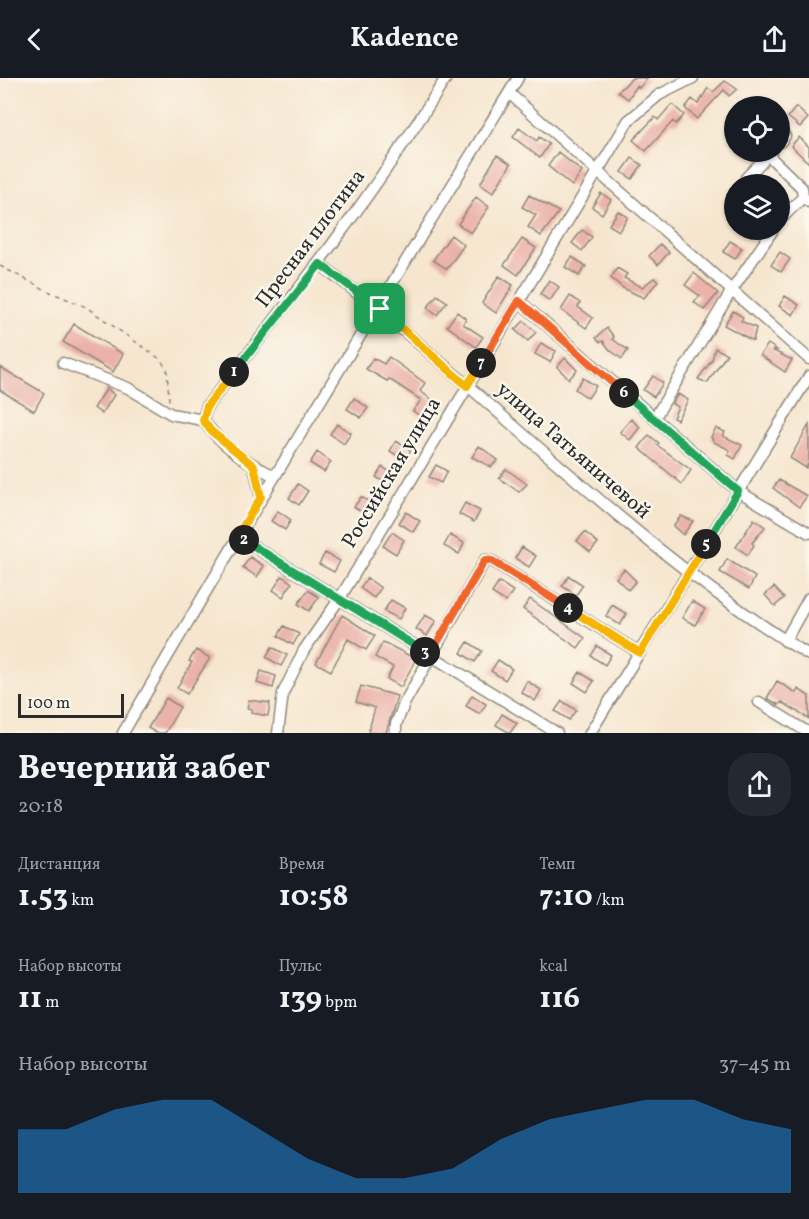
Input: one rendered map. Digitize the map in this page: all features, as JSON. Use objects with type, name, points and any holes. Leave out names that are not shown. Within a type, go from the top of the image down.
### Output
[{"type":"street","name":"Пресная плотина","points":[[203,420],[207,406],[320,264],[387,170],[446,78]]},
{"type":"street","points":[[123,733],[237,536],[380,309],[518,78]]},
{"type":"street","name":"Российская улица","points":[[278,733],[283,693],[304,650],[340,598],[628,121],[659,95],[693,78]]},
{"type":"street","points":[[509,93],[809,359]]},
{"type":"street","points":[[751,174],[762,162]]},
{"type":"street","points":[[778,162],[802,188],[806,199],[790,211]]},
{"type":"street","points":[[654,419],[732,290],[765,240]]},
{"type":"street","name":"улица Татьяничевой","points":[[320,264],[380,309],[687,574],[809,655]]},
{"type":"street","points":[[519,301],[738,491],[809,533]]},
{"type":"street","points":[[63,363],[128,388],[171,414],[203,420],[211,431],[254,466],[274,476]]},
{"type":"street","points":[[590,733],[809,376]]},
{"type":"street","points":[[254,466],[261,497]]},
{"type":"street","points":[[237,536],[557,733]]},
{"type":"street","points":[[396,733],[400,713],[430,655],[485,560],[492,561],[640,653]]},
{"type":"street","points":[[785,640],[809,598]]},
{"type":"street","points":[[759,702],[809,733]]},
{"type":"path","points":[[0,266],[48,291],[86,307],[160,359],[167,369],[171,414]]},
{"type":"building","points":[[632,78],[648,78],[639,88],[637,86],[628,99],[618,92]]},
{"type":"building","points":[[725,81],[737,89],[729,96],[724,90],[697,119],[685,108],[692,99],[698,104],[708,88],[713,92]]},
{"type":"building","points":[[672,104],[684,115],[676,124],[673,121],[646,151],[633,140],[655,117],[658,120]]},
{"type":"building","points":[[796,107],[808,118],[800,127],[790,119],[790,114]]},
{"type":"building","points":[[519,128],[537,141],[539,137],[549,144],[540,158],[513,137]]},
{"type":"building","points":[[799,137],[809,147],[809,163],[791,146]]},
{"type":"building","points":[[558,152],[582,172],[572,186],[548,166]]},
{"type":"building","points":[[497,155],[511,164],[493,193],[480,184]]},
{"type":"building","points":[[632,158],[642,165],[632,179],[622,172]]},
{"type":"building","points":[[601,193],[611,200],[602,214],[592,207]]},
{"type":"building","points":[[529,195],[559,212],[541,236],[528,227],[536,215],[522,207]]},
{"type":"building","points":[[476,197],[489,207],[471,233],[458,224]]},
{"type":"building","points":[[618,211],[628,217],[619,231],[609,225]]},
{"type":"building","points":[[582,230],[592,237],[582,251],[572,243]]},
{"type":"building","points":[[451,235],[464,245],[447,269],[433,260]]},
{"type":"building","points":[[522,239],[536,248],[518,275],[504,265]]},
{"type":"building","points":[[730,241],[742,248],[735,259],[723,252]]},
{"type":"building","points":[[660,244],[669,252],[658,265],[649,256]]},
{"type":"building","points":[[780,252],[790,259],[781,272],[771,265]]},
{"type":"building","points":[[572,257],[586,266],[579,276],[565,267]]},
{"type":"building","points":[[617,268],[627,274],[624,278],[642,287],[654,278],[658,281],[644,298],[623,288],[611,278]]},
{"type":"building","points":[[694,273],[718,293],[704,310],[694,302],[700,296],[685,285]]},
{"type":"building","points":[[499,276],[513,285],[496,313],[482,303]]},
{"type":"building","points":[[549,280],[559,287],[550,301],[540,294]]},
{"type":"building","points":[[437,295],[447,302],[437,315],[427,308]]},
{"type":"building","points":[[570,296],[580,303],[578,307],[593,318],[586,328],[561,310]]},
{"type":"building","points":[[785,296],[799,305],[793,315],[779,306]]},
{"type":"building","points":[[733,311],[743,317],[741,321],[756,328],[753,341],[724,325]]},
{"type":"building","points":[[457,312],[466,319],[463,324],[483,337],[476,347],[447,326]]},
{"type":"building","points":[[524,321],[536,332],[528,341],[515,330]]},
{"type":"building","points":[[74,324],[123,354],[113,372],[63,342]]},
{"type":"building","points":[[607,328],[614,337],[612,339],[628,350],[622,359],[603,341],[600,342],[596,338]]},
{"type":"building","points":[[541,343],[556,351],[550,362],[535,354]]},
{"type":"building","points":[[768,344],[777,350],[772,350],[792,360],[785,372],[760,355]]},
{"type":"building","points":[[715,348],[727,354],[707,383],[698,379],[712,360]]},
{"type":"building","points":[[389,357],[425,383],[420,391],[434,401],[425,419],[413,411],[421,400],[389,379],[387,381],[366,369],[373,358],[384,364]]},
{"type":"building","points":[[565,358],[577,370],[569,379],[557,367]]},
{"type":"building","points":[[0,367],[44,393],[34,411],[0,390]]},
{"type":"building","points":[[653,376],[663,383],[654,397],[643,390]]},
{"type":"building","points":[[583,378],[596,386],[588,398],[575,389]]},
{"type":"building","points":[[107,388],[114,395],[102,414],[94,408]]},
{"type":"building","points":[[678,394],[688,400],[677,420],[673,418],[678,407],[672,404]]},
{"type":"building","points":[[354,398],[368,408],[361,418],[347,409]]},
{"type":"building","points":[[631,419],[640,427],[630,440],[620,432]]},
{"type":"building","points":[[337,424],[351,433],[344,444],[330,434]]},
{"type":"building","points":[[809,425],[809,463],[806,468],[790,458]]},
{"type":"building","points":[[716,428],[725,432],[723,436],[742,445],[735,459],[728,455],[730,451],[714,442],[711,437]]},
{"type":"building","points":[[649,435],[659,443],[657,445],[691,470],[682,484],[639,448]]},
{"type":"building","points":[[396,441],[411,450],[404,460],[390,451]]},
{"type":"building","points":[[479,446],[498,460],[491,467],[472,457]]},
{"type":"building","points":[[317,452],[331,462],[324,472],[310,463]]},
{"type":"building","points":[[436,465],[447,471],[441,483],[429,477]]},
{"type":"building","points":[[382,467],[396,475],[390,486],[376,477]]},
{"type":"building","points":[[506,469],[527,484],[519,492],[499,478]]},
{"type":"building","points":[[779,480],[807,496],[799,507],[773,488]]},
{"type":"building","points":[[298,484],[308,491],[299,505],[289,498]]},
{"type":"building","points":[[361,497],[375,505],[369,516],[354,507]]},
{"type":"building","points":[[465,503],[480,511],[474,522],[459,514]]},
{"type":"building","points":[[278,511],[291,520],[285,530],[271,521]]},
{"type":"building","points":[[406,512],[420,521],[413,532],[399,523]]},
{"type":"building","points":[[681,516],[693,521],[683,535],[673,526]]},
{"type":"building","points":[[754,519],[765,527],[752,543],[754,545],[748,555],[736,547]]},
{"type":"building","points":[[392,532],[404,540],[396,554],[383,546]]},
{"type":"building","points":[[585,532],[598,543],[590,552],[577,541]]},
{"type":"building","points":[[450,535],[464,543],[459,554],[444,546]]},
{"type":"building","points":[[522,547],[536,556],[529,567],[515,558]]},
{"type":"building","points":[[325,553],[340,561],[334,572],[319,564]]},
{"type":"building","points":[[250,557],[264,566],[257,577],[243,567]]},
{"type":"building","points":[[727,559],[755,577],[749,589],[720,572]]},
{"type":"building","points":[[624,569],[636,581],[628,590],[616,578]]},
{"type":"building","points":[[282,576],[292,583],[283,597],[273,590]]},
{"type":"building","points":[[569,576],[583,585],[576,595],[562,586]]},
{"type":"building","points":[[367,578],[381,588],[374,598],[360,588]]},
{"type":"building","points":[[499,582],[513,591],[506,602],[492,593]]},
{"type":"building","points":[[774,587],[784,598],[775,606],[765,595]]},
{"type":"building","points":[[308,590],[319,597],[309,611],[298,604]]},
{"type":"building","points":[[530,599],[585,638],[578,648],[523,609]]},
{"type":"building","points":[[391,600],[405,608],[399,619],[384,611]]},
{"type":"building","points":[[692,601],[705,609],[695,625],[682,618]]},
{"type":"building","points":[[612,605],[627,614],[620,625],[606,616]]},
{"type":"building","points":[[342,615],[375,636],[366,650],[348,639],[331,671],[316,663]]},
{"type":"building","points":[[425,615],[436,621],[427,636],[416,629]]},
{"type":"building","points":[[284,626],[299,634],[293,645],[278,636]]},
{"type":"building","points":[[383,642],[416,659],[401,687],[387,679],[393,667],[375,657]]},
{"type":"building","points":[[468,642],[482,651],[475,662],[461,653]]},
{"type":"building","points":[[597,646],[611,655],[605,665],[591,656]]},
{"type":"building","points":[[272,647],[287,655],[281,666],[266,657]]},
{"type":"building","points":[[196,650],[210,658],[187,694],[177,688]]},
{"type":"building","points":[[498,660],[512,669],[505,680],[491,671]]},
{"type":"building","points":[[261,671],[276,676],[273,688],[257,683]]},
{"type":"building","points":[[580,672],[594,681],[587,692],[573,683]]},
{"type":"building","points":[[527,681],[541,690],[535,701],[521,692]]},
{"type":"building","points":[[777,681],[796,693],[798,689],[809,696],[809,719],[782,702],[779,705],[767,698]]},
{"type":"building","points":[[361,686],[397,696],[386,733],[368,733],[375,708],[356,702]]},
{"type":"building","points":[[472,695],[486,704],[480,714],[466,706]]},
{"type":"building","points":[[166,698],[180,707],[165,733],[156,733],[148,728]]},
{"type":"building","points":[[249,700],[270,703],[268,716],[251,713],[252,709],[247,708]]},
{"type":"building","points":[[562,701],[576,710],[569,720],[555,711]]},
{"type":"building","points":[[502,714],[517,723],[510,733],[496,725]]},
{"type":"route","points":[[320,264],[380,309],[467,386],[519,301],[738,491],[640,653],[492,561],[485,560],[430,655],[237,536],[261,497],[254,466],[211,431],[203,420],[207,406],[320,264]]}]
